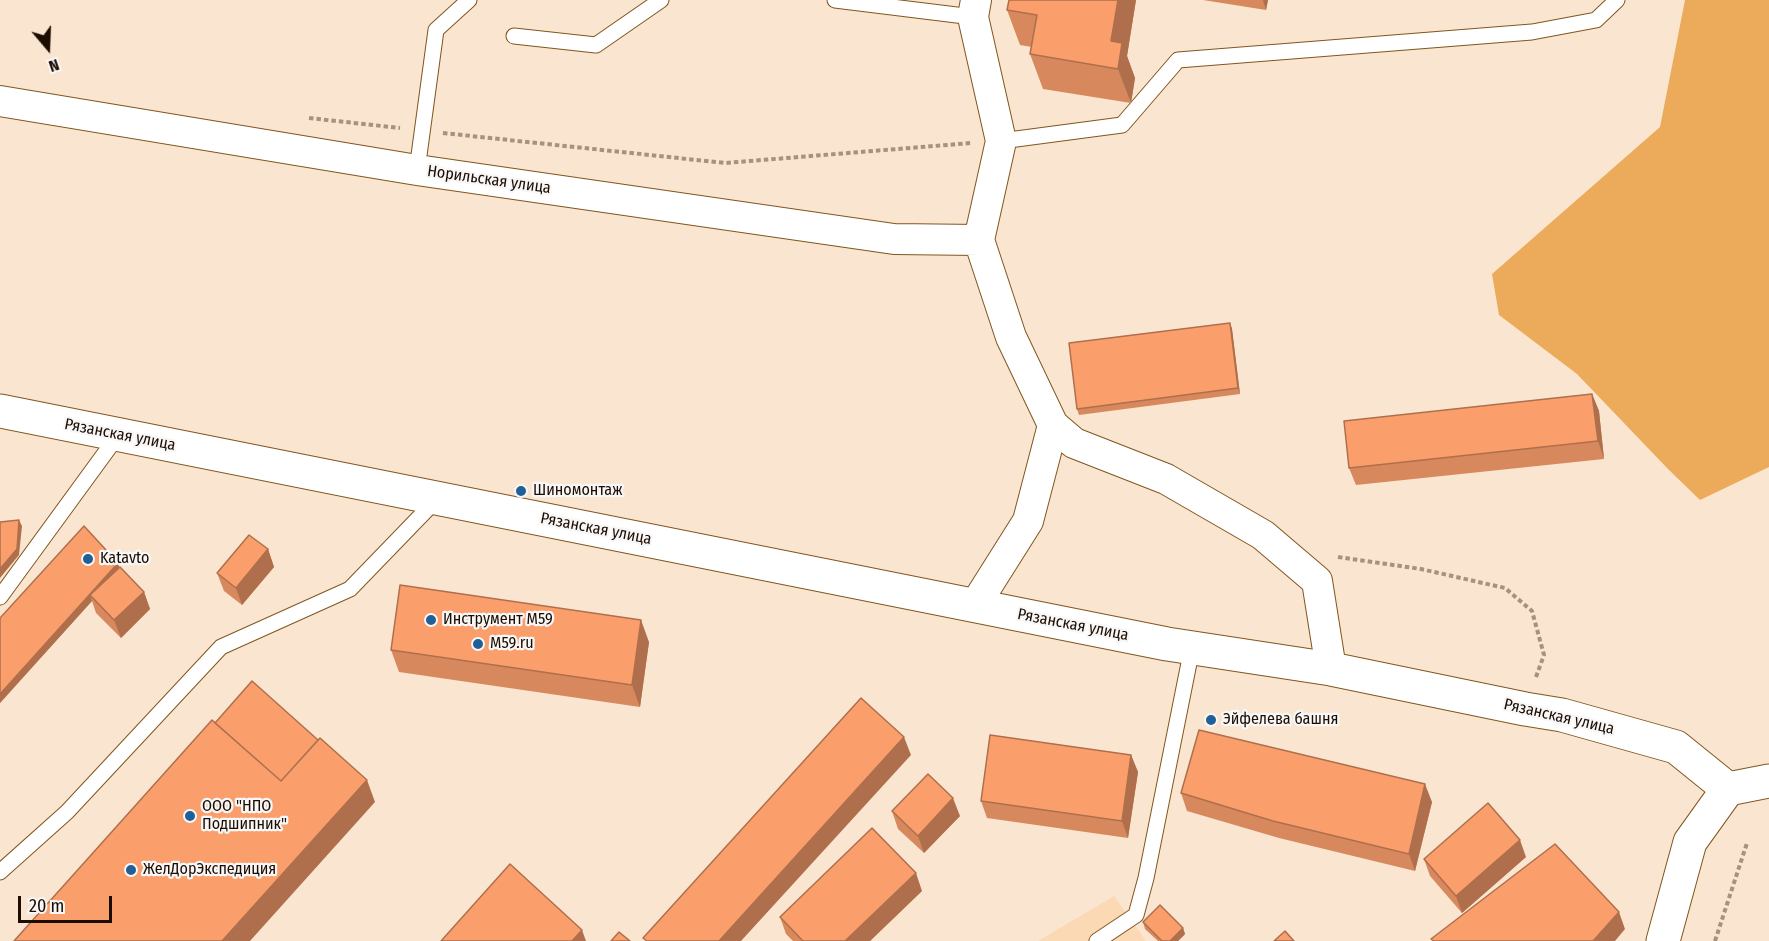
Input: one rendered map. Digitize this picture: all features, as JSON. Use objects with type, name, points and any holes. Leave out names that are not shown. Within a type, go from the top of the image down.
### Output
[{"type":"street","points":[[974,8],[1001,141],[980,240],[1011,337],[1053,425],[1074,443],[1166,479],[1263,535],[1317,581],[1331,669]]},
{"type":"street","name":"Норильская улица","points":[[0,101],[417,170],[894,239],[980,240]]},
{"type":"street","name":"Рязанская улица","points":[[0,411],[1192,648],[1331,669],[1562,715],[1676,747],[1728,789]]},
{"type":"street","points":[[975,605],[1028,521],[1053,425]]},
{"type":"street","points":[[1663,941],[1690,842],[1728,789],[1769,781]]},
{"type":"lane","points":[[417,170],[436,30],[469,0]]},
{"type":"lane","points":[[514,36],[596,45],[661,0]]},
{"type":"lane","points":[[835,0],[974,8]]},
{"type":"lane","points":[[1001,141],[1122,125],[1178,60],[1532,32],[1596,20],[1617,0]]},
{"type":"lane","points":[[0,597],[119,435]]},
{"type":"lane","points":[[0,872],[67,812],[220,647],[350,589],[438,498]]},
{"type":"lane","points":[[1097,941],[1136,915],[1146,878],[1192,648]]},
{"type":"path","points":[[305,118],[725,163],[1001,141]]},
{"type":"path","points":[[1327,555],[1421,569],[1505,588],[1532,611],[1544,655],[1525,709]]},
{"type":"path","points":[[1715,941],[1748,843]]},
{"type":"shaded area","points":[[1685,0],[1769,0],[1769,467],[1700,500],[1577,374],[1499,315],[1492,274],[1660,127]]},
{"type":"shaded area","points":[[1114,896],[1146,941],[1038,941]]},
{"type":"building","points":[[1009,0],[1118,0],[1111,41],[1122,43],[1118,69],[1030,54],[1037,15],[1007,10]]},
{"type":"building","points":[[1230,323],[1238,388],[1077,409],[1069,343]]},
{"type":"building","points":[[1592,394],[1598,441],[1349,468],[1344,421]]},
{"type":"building","points":[[19,520],[17,549],[0,569],[0,522]]},
{"type":"building","points":[[84,526],[118,563],[0,694],[0,618]]},
{"type":"building","points":[[249,535],[268,549],[236,588],[217,573]]},
{"type":"building","points":[[120,567],[144,592],[114,620],[90,595]]},
{"type":"building","points":[[400,585],[641,620],[632,685],[391,650]]},
{"type":"building","points":[[252,681],[318,740],[281,781],[215,723]]},
{"type":"building","points":[[861,698],[904,737],[719,941],[647,941],[643,938]]},
{"type":"building","points":[[212,720],[281,781],[320,738],[367,780],[222,941],[14,941]]},
{"type":"building","points":[[1199,730],[1425,784],[1409,854],[1273,821],[1181,793]]},
{"type":"building","points":[[990,735],[1131,755],[1122,821],[981,801]]},
{"type":"building","points":[[928,774],[953,798],[918,836],[892,811]]},
{"type":"building","points":[[1488,803],[1520,840],[1456,896],[1424,859]]},
{"type":"building","points":[[872,828],[916,873],[845,941],[803,941],[780,917]]},
{"type":"building","points":[[1555,844],[1619,912],[1593,941],[1434,941],[1431,939]]},
{"type":"building","points":[[510,864],[582,930],[572,941],[441,941]]},
{"type":"building","points":[[1160,905],[1183,928],[1170,941],[1162,941],[1143,922]]},
{"type":"building","points":[[1285,931],[1294,941],[1274,941]]},
{"type":"building","points":[[619,932],[630,941],[611,941]]},
{"type":"place","name":"Шиномонтаж","points":[[521,491]]},
{"type":"place","name":"Katavto","points":[[88,559]]},
{"type":"place","name":"Инструмент М59","points":[[431,620]]},
{"type":"place","name":"M59.ru","points":[[478,644]]},
{"type":"place","name":"Эйфелева башня","points":[[1211,720]]},
{"type":"place","name":"ООО \"НПО Подшипник\"","points":[[190,816]]},
{"type":"place","name":"ЖелДорЭкспедиция","points":[[131,870]]}]
